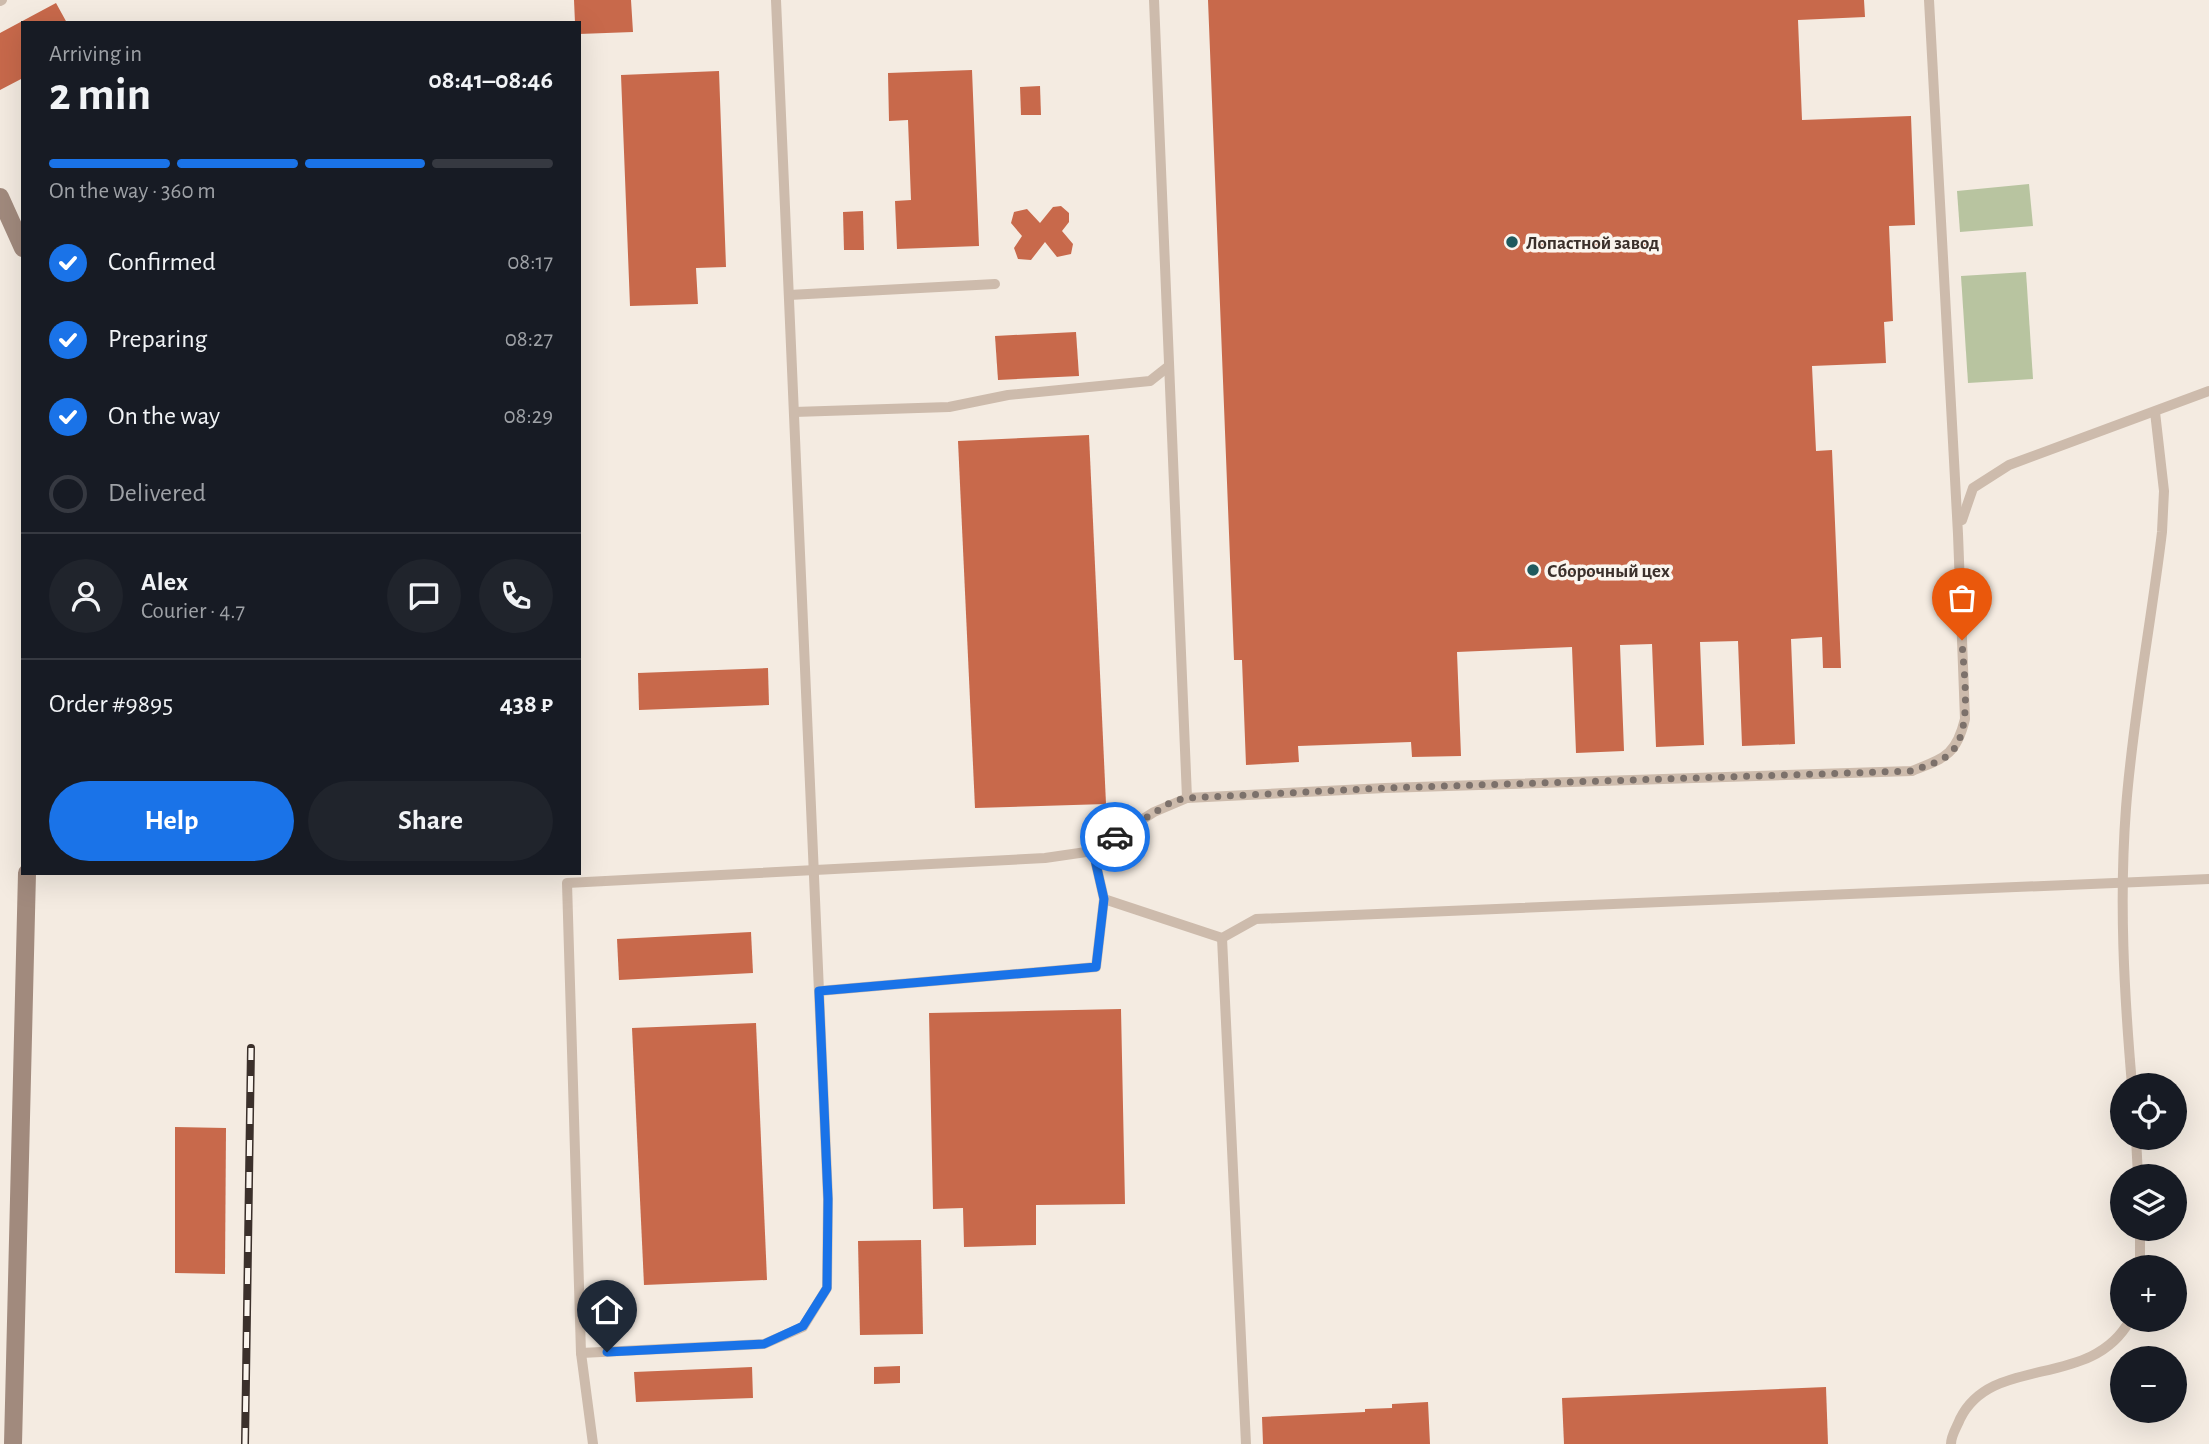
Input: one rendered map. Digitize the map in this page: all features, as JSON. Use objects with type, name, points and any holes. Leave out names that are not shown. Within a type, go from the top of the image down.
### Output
[{"type":"main road","points":[[0,197],[21,244]]},
{"type":"main road","points":[[13,1444],[27,875]]},
{"type":"lane","points":[[581,1353],[764,1344],[803,1326],[827,1288],[828,1199],[776,0]]},
{"type":"lane","points":[[1154,0],[1187,798]]},
{"type":"lane","points":[[593,1444],[581,1353],[567,884],[814,868],[1045,858],[1093,851],[1154,812],[1187,798],[1398,787],[1912,771],[1949,755],[1960,737],[1965,719],[1930,0]]},
{"type":"lane","points":[[789,295],[995,284]]},
{"type":"lane","points":[[1150,381],[1169,366]]},
{"type":"lane","points":[[794,412],[949,407],[1008,395],[1150,381],[1160,385],[1170,395]]},
{"type":"lane","points":[[1958,534],[1965,504],[1973,488],[2008,465],[2209,391]]},
{"type":"lane","points":[[2132,1073],[2123,977],[2126,807],[2162,532],[2164,491],[2155,412]]},
{"type":"lane","points":[[819,991],[1096,967],[1104,899],[1093,851]]},
{"type":"lane","points":[[1104,899],[1222,939],[1256,919],[2209,879]]},
{"type":"lane","points":[[1222,939],[1247,1444]]},
{"type":"lane","points":[[1951,1444],[1968,1404],[1997,1384],[2081,1362],[2110,1347],[2121,1332]]},
{"type":"green space","points":[[2029,184],[2033,226],[1960,232],[1957,191]]},
{"type":"green space","points":[[2026,272],[2033,379],[1968,383],[1961,276]]},
{"type":"building","points":[[574,0],[631,0],[633,32],[581,34],[581,21],[575,21]]},
{"type":"building","name":"Лопастной завод","points":[[1208,0],[1864,0],[1865,17],[1798,20],[1802,120],[1911,116],[1915,225],[1889,226],[1893,321],[1884,322],[1886,363],[1812,366],[1816,451],[1832,450],[1841,668],[1823,668],[1822,637],[1791,639],[1795,744],[1742,746],[1738,641],[1700,642],[1704,745],[1656,747],[1652,644],[1620,645],[1624,751],[1576,753],[1572,647],[1457,652],[1461,756],[1412,757],[1411,742],[1298,746],[1299,762],[1246,765],[1242,660],[1234,660]]},
{"type":"building","points":[[56,3],[66,21],[22,21]]},
{"type":"building","points":[[21,22],[21,79],[0,90],[0,33]]},
{"type":"building","points":[[972,70],[979,246],[897,249],[895,201],[911,200],[908,120],[889,121],[888,73]]},
{"type":"building","points":[[719,71],[726,267],[696,268],[698,304],[630,306],[621,75]]},
{"type":"building","points":[[1040,86],[1041,115],[1021,115],[1020,87]]},
{"type":"building","points":[[1061,206],[1069,213],[1069,222],[1062,231],[1073,244],[1071,254],[1057,257],[1045,242],[1031,260],[1018,259],[1014,248],[1022,236],[1011,223],[1014,212],[1027,209],[1040,223],[1053,207]]},
{"type":"building","points":[[863,211],[864,250],[844,250],[843,212]]},
{"type":"building","points":[[1076,332],[1079,376],[998,380],[995,336]]},
{"type":"building","points":[[1089,435],[1106,804],[975,808],[958,441]]},
{"type":"building","points":[[768,668],[769,705],[639,710],[638,673]]},
{"type":"building","points":[[751,932],[753,973],[619,980],[617,939]]},
{"type":"building","points":[[1121,1009],[1125,1204],[1036,1205],[1036,1245],[964,1247],[963,1208],[933,1209],[929,1013]]},
{"type":"building","points":[[756,1023],[767,1280],[644,1285],[632,1028]]},
{"type":"building","points":[[175,1127],[226,1128],[225,1274],[175,1273]]},
{"type":"building","points":[[921,1240],[923,1334],[860,1335],[858,1241]]},
{"type":"building","points":[[900,1366],[900,1383],[874,1384],[874,1367]]},
{"type":"building","points":[[752,1367],[753,1398],[636,1402],[634,1372]]},
{"type":"building","points":[[1826,1387],[1828,1444],[1564,1444],[1562,1398]]},
{"type":"building","points":[[1428,1402],[1430,1444],[1263,1444],[1262,1417],[1365,1412],[1365,1409],[1392,1408],[1392,1404]]},
{"type":"railway","points":[[245,1444],[251,1048]]},
{"type":"way so far","points":[[1115,837],[1173,801],[1187,798],[1385,788],[1912,771],[1936,763],[1949,755],[1960,737],[1965,719],[1962,640]]},
{"type":"place","name":"Лопастной завод","points":[[1512,242]]},
{"type":"place","name":"Сборочный цех","points":[[1533,570]]},
{"type":"route","points":[[607,1352],[764,1344],[803,1326],[827,1288],[828,1199],[819,991],[1096,967],[1104,899],[1093,851],[1115,837]]}]
